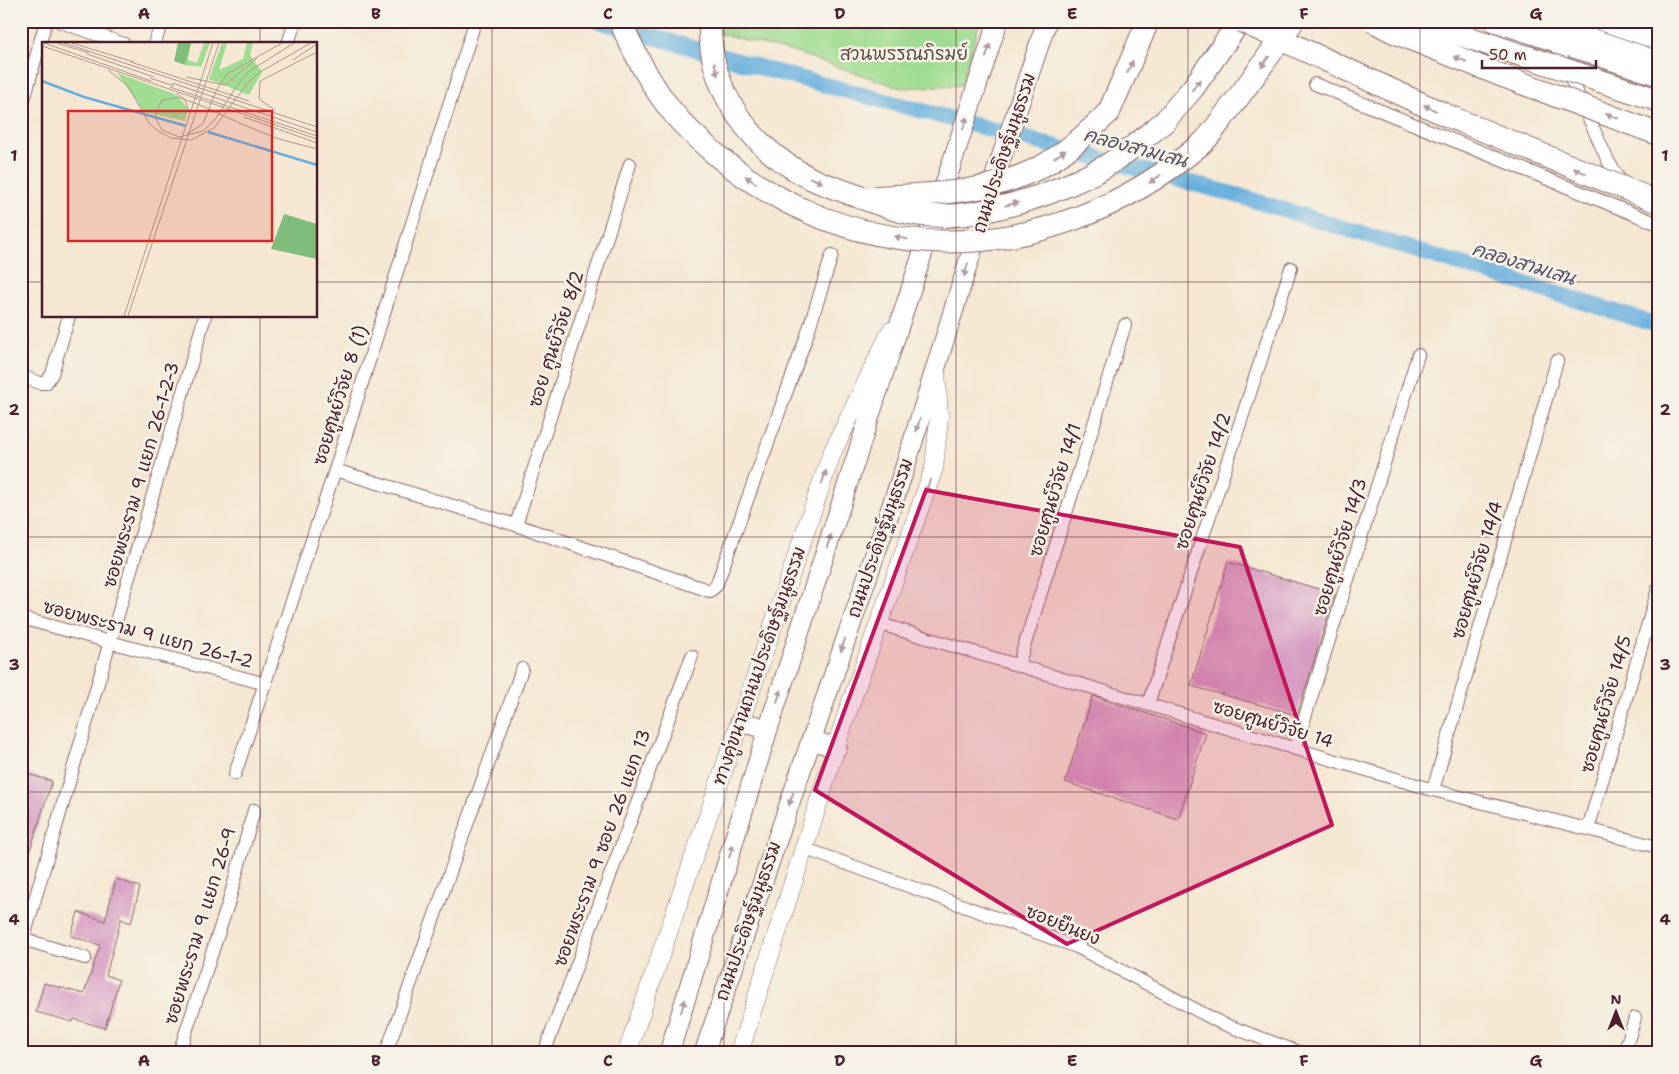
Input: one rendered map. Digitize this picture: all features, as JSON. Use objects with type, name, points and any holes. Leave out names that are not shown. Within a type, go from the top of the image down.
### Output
[{"type":"highway","points":[[620,21],[637,58],[662,98],[690,132],[736,170],[780,199],[844,227],[910,240],[966,243],[1012,237],[1058,225],[1143,188],[1203,143],[1264,64],[1293,21]]},
{"type":"highway","points":[[710,21],[713,54],[718,77],[728,101],[746,130],[774,156],[812,179],[909,213],[966,215],[1035,198],[1105,166],[1164,122],[1193,88],[1240,21],[1448,116],[1658,202]]},
{"type":"highway","points":[[862,198],[958,192],[1000,182],[1044,166],[1077,142],[1109,112],[1148,21]]},
{"type":"highway","points":[[1373,21],[1394,32],[1503,76],[1658,134]]},
{"type":"highway","points":[[1418,21],[1658,100]]},
{"type":"main road","name":"ถนนประดิษฐ์มนูธรรม","points":[[669,1053],[768,729],[998,21]]},
{"type":"main road","name":"ถนนประดิษฐ์มนูธรรม","points":[[704,1053],[905,468],[996,173],[1047,21]]},
{"type":"main road","points":[[1492,21],[1658,76]]},
{"type":"main road","points":[[1540,21],[1658,61]]},
{"type":"main road","points":[[1602,21],[1658,40]]},
{"type":"main road","points":[[740,722],[768,729]]},
{"type":"main road","points":[[811,740],[837,748]]},
{"type":"street","points":[[21,110],[46,21]]},
{"type":"street","points":[[58,21],[118,42]]},
{"type":"street","points":[[155,42],[163,21]]},
{"type":"street","points":[[289,42],[295,21]]},
{"type":"street","name":"ซอยศูนย์วิจัย 8 (1)","points":[[235,774],[335,470],[474,25]]},
{"type":"street","points":[[1555,43],[1608,161],[1628,194],[1658,224]]},
{"type":"street","points":[[1315,84],[1658,224]]},
{"type":"street","name":"ซอย ศูนย์วิจัย 8/2","points":[[516,525],[630,164]]},
{"type":"street","points":[[335,470],[516,525],[710,591],[713,590],[802,347],[832,255]]},
{"type":"street","name":"ซอยศูนย์วิจัย 14/2","points":[[1148,704],[1291,268]]},
{"type":"street","name":"ทางคู่ขนานถนนประดิษฐ์มนูธรรม","points":[[627,1053],[832,453],[911,288]]},
{"type":"street","points":[[21,376],[40,383],[46,382],[52,374],[69,318]]},
{"type":"street","name":"ซอยพระราม 9 แยก 26-1-2-3","points":[[22,943],[204,318]]},
{"type":"street","name":"ซอยศูนย์วิจัย 14/1","points":[[1018,666],[1125,325]]},
{"type":"street","name":"ซอยศูนย์วิจัย 14/3","points":[[1295,749],[1418,355]]},
{"type":"street","name":"ซอยศูนย์วิจัย 14/4","points":[[1433,790],[1557,361]]},
{"type":"street","points":[[739,1053],[803,848],[934,468],[939,417],[935,369]]},
{"type":"street","name":"ซอยศูนย์วิจัย 14/5","points":[[1588,829],[1658,589]]},
{"type":"street","name":"ซอยพระราม 9 แยก 26-1-2","points":[[21,618],[266,684]]},
{"type":"street","name":"ซอยศูนย์วิจัย 14","points":[[880,624],[1433,790],[1658,847]]},
{"type":"street","name":"ซอยพระราม 9 ซอย 26 แยก 13","points":[[544,1053],[692,656]]},
{"type":"street","points":[[386,1053],[522,669]]},
{"type":"street","name":"ซอยพระราม 9 แยก 26-9","points":[[179,1053],[229,901],[254,810]]},
{"type":"street","name":"ซอยยืนยง","points":[[803,848],[1077,947],[1221,1023],[1301,1053]]},
{"type":"street","points":[[22,943],[85,958]]},
{"type":"street","points":[[1624,1053],[1635,1018]]},
{"type":"highlighted area","points":[[926,490],[1240,547],[1332,825],[1067,944],[815,790]]},
{"type":"green space","name":"สวนพรรณภิรมย์","points":[[667,21],[980,21],[961,85],[901,88],[790,51]]},
{"type":"building","points":[[1228,562],[1335,594],[1297,715],[1191,686]]},
{"type":"building","points":[[1093,696],[1206,733],[1178,819],[1065,782]]},
{"type":"building","points":[[21,772],[52,781],[24,869],[21,869]]},
{"type":"building","points":[[116,879],[140,887],[131,923],[121,919],[106,975],[119,980],[105,1028],[74,1019],[73,1022],[36,1012],[44,983],[84,994],[100,945],[71,936],[78,912],[105,921]]},
{"type":"waterway","name":"คลองสามเสน","points":[[599,21],[769,70],[1236,195],[1658,325]]}]
